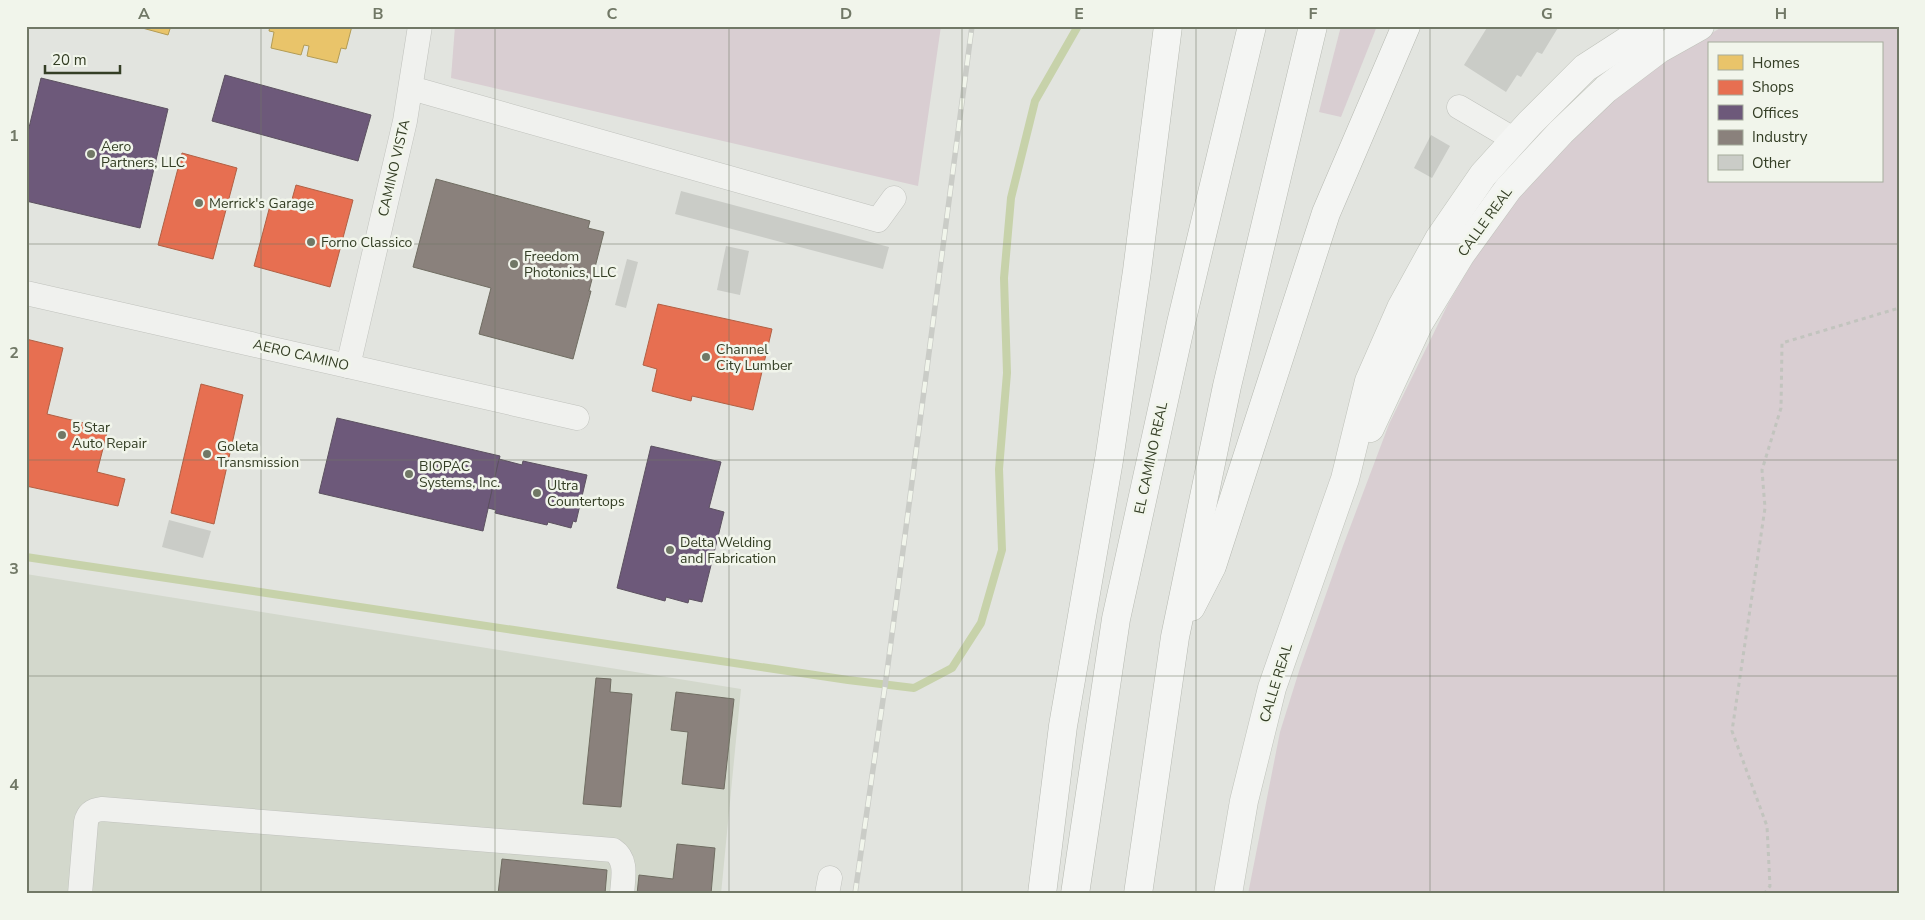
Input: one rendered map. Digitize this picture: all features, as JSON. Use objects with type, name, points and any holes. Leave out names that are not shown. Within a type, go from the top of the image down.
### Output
[{"type":"main road","points":[[1042,894],[1063,726],[1109,460],[1136,280],[1168,26]]},
{"type":"main road","name":"EL CAMINO REAL","points":[[1076,894],[1116,619],[1181,323],[1252,26]]},
{"type":"main road","points":[[1138,894],[1175,637],[1227,386],[1313,26]]},
{"type":"main road","points":[[1175,637],[1212,566],[1326,213],[1406,26]]},
{"type":"main road","name":"CALLE REAL","points":[[1228,894],[1244,801],[1272,688],[1345,479],[1369,381],[1401,308],[1439,240],[1483,175],[1585,68],[1650,26]]},
{"type":"main road","name":"CALLE REAL","points":[[1345,479],[1420,323],[1461,254],[1508,188],[1561,132],[1606,89],[1659,49],[1700,26]]},
{"type":"street","name":"CAMINO VISTA","points":[[348,366],[411,88],[420,26]]},
{"type":"street","points":[[411,88],[878,220],[894,198]]},
{"type":"street","points":[[1459,107],[1515,140]]},
{"type":"street","name":"AERO CAMINO","points":[[26,293],[577,418]]},
{"type":"street","points":[[80,894],[86,822],[91,812],[102,809],[613,850],[619,854],[623,861],[622,894]]},
{"type":"path","points":[[1764,894],[1770,886],[1767,826],[1732,732],[1765,508],[1762,470],[1781,408],[1782,343],[1899,308]]},
{"type":"shaded area","points":[[455,26],[941,26],[918,186],[451,78]]},
{"type":"shaded area","points":[[1341,26],[1377,26],[1341,117],[1319,112]]},
{"type":"shaded area","points":[[1724,26],[1899,26],[1899,894],[1248,894],[1280,732],[1300,668],[1389,424],[1448,304],[1478,253],[1515,200],[1593,118],[1626,90],[1662,64]]},
{"type":"shaded area","points":[[26,574],[741,689],[721,894],[26,894]]},
{"type":"building: Homes","points":[[135,26],[171,26],[168,35]]},
{"type":"building: Homes","points":[[270,26],[352,26],[346,49],[341,48],[337,63],[307,56],[309,46],[304,45],[301,55],[271,48],[274,32],[269,31]]},
{"type":"building: Shops","points":[[182,153],[237,168],[213,259],[158,245]]},
{"type":"building: Shops","points":[[296,185],[353,200],[330,287],[254,266],[272,198],[291,203]]},
{"type":"building: Shops","points":[[658,304],[772,329],[753,410],[692,396],[691,401],[652,391],[657,369],[643,365]]},
{"type":"building: Shops","points":[[26,339],[63,348],[47,414],[108,429],[97,472],[125,479],[118,506],[26,486]]},
{"type":"building: Shops","points":[[201,384],[243,395],[214,524],[171,513]]},
{"type":"building: Offices","points":[[225,75],[371,115],[358,161],[212,121]]},
{"type":"building: Offices","points":[[41,78],[168,109],[140,228],[26,201],[26,140]]},
{"type":"building: Offices","points":[[337,418],[500,456],[483,531],[319,493]]},
{"type":"building: Offices","name":"Delta Welding and Fabrication","points":[[651,446],[721,462],[709,508],[724,512],[702,602],[689,599],[688,603],[666,597],[665,601],[617,588]]},
{"type":"building: Offices","points":[[499,459],[522,465],[523,461],[587,475],[576,522],[573,521],[571,528],[548,522],[547,525],[495,513],[496,510],[488,508]]},
{"type":"building: Industry","points":[[436,179],[590,221],[588,228],[604,232],[573,359],[479,334],[491,288],[413,267]]},
{"type":"building: Industry","points":[[596,678],[611,679],[610,692],[632,694],[621,807],[583,804]]},
{"type":"building: Industry","points":[[676,692],[734,699],[724,789],[682,784],[688,732],[671,730]]},
{"type":"building: Industry","points":[[677,844],[715,848],[711,894],[637,894],[639,875],[673,879]]},
{"type":"building: Industry","points":[[502,859],[607,870],[605,894],[498,894]]},
{"type":"building: Other","points":[[1488,26],[1559,26],[1542,54],[1537,52],[1521,77],[1517,75],[1506,92],[1464,65]]},
{"type":"building: Other","points":[[1431,135],[1450,146],[1432,178],[1414,168]]},
{"type":"building: Other","points":[[681,191],[889,247],[883,269],[675,214]]},
{"type":"building: Other","points":[[726,246],[749,251],[740,295],[717,290]]},
{"type":"building: Other","points":[[627,259],[638,262],[626,308],[615,305]]},
{"type":"building: Other","points":[[169,520],[211,531],[203,558],[162,547]]},
{"type":"waterway","points":[[26,557],[848,680],[914,688],[952,668],[981,623],[1002,550],[999,469],[1007,373],[1004,278],[1011,198],[1035,101],[1078,26]]},
{"type":"railway","points":[[855,894],[887,672],[972,26]]},
{"type":"place","name":"Aero Partners, LLC","points":[[91,154]]},
{"type":"place","name":"Merrick's Garage","points":[[199,203]]},
{"type":"place","name":"Forno Classico","points":[[311,242]]},
{"type":"place","name":"Freedom Photonics, LLC","points":[[514,264]]},
{"type":"place","name":"Channel City Lumber","points":[[706,357]]},
{"type":"place","name":"5 Star Auto Repair","points":[[62,435]]},
{"type":"place","name":"Goleta Transmission","points":[[207,454]]},
{"type":"place","name":"BIOPAC Systems, Inc.","points":[[409,474]]},
{"type":"place","name":"Ultra Countertops","points":[[537,493]]},
{"type":"place","name":"Delta Welding and Fabrication","points":[[670,550]]}]
